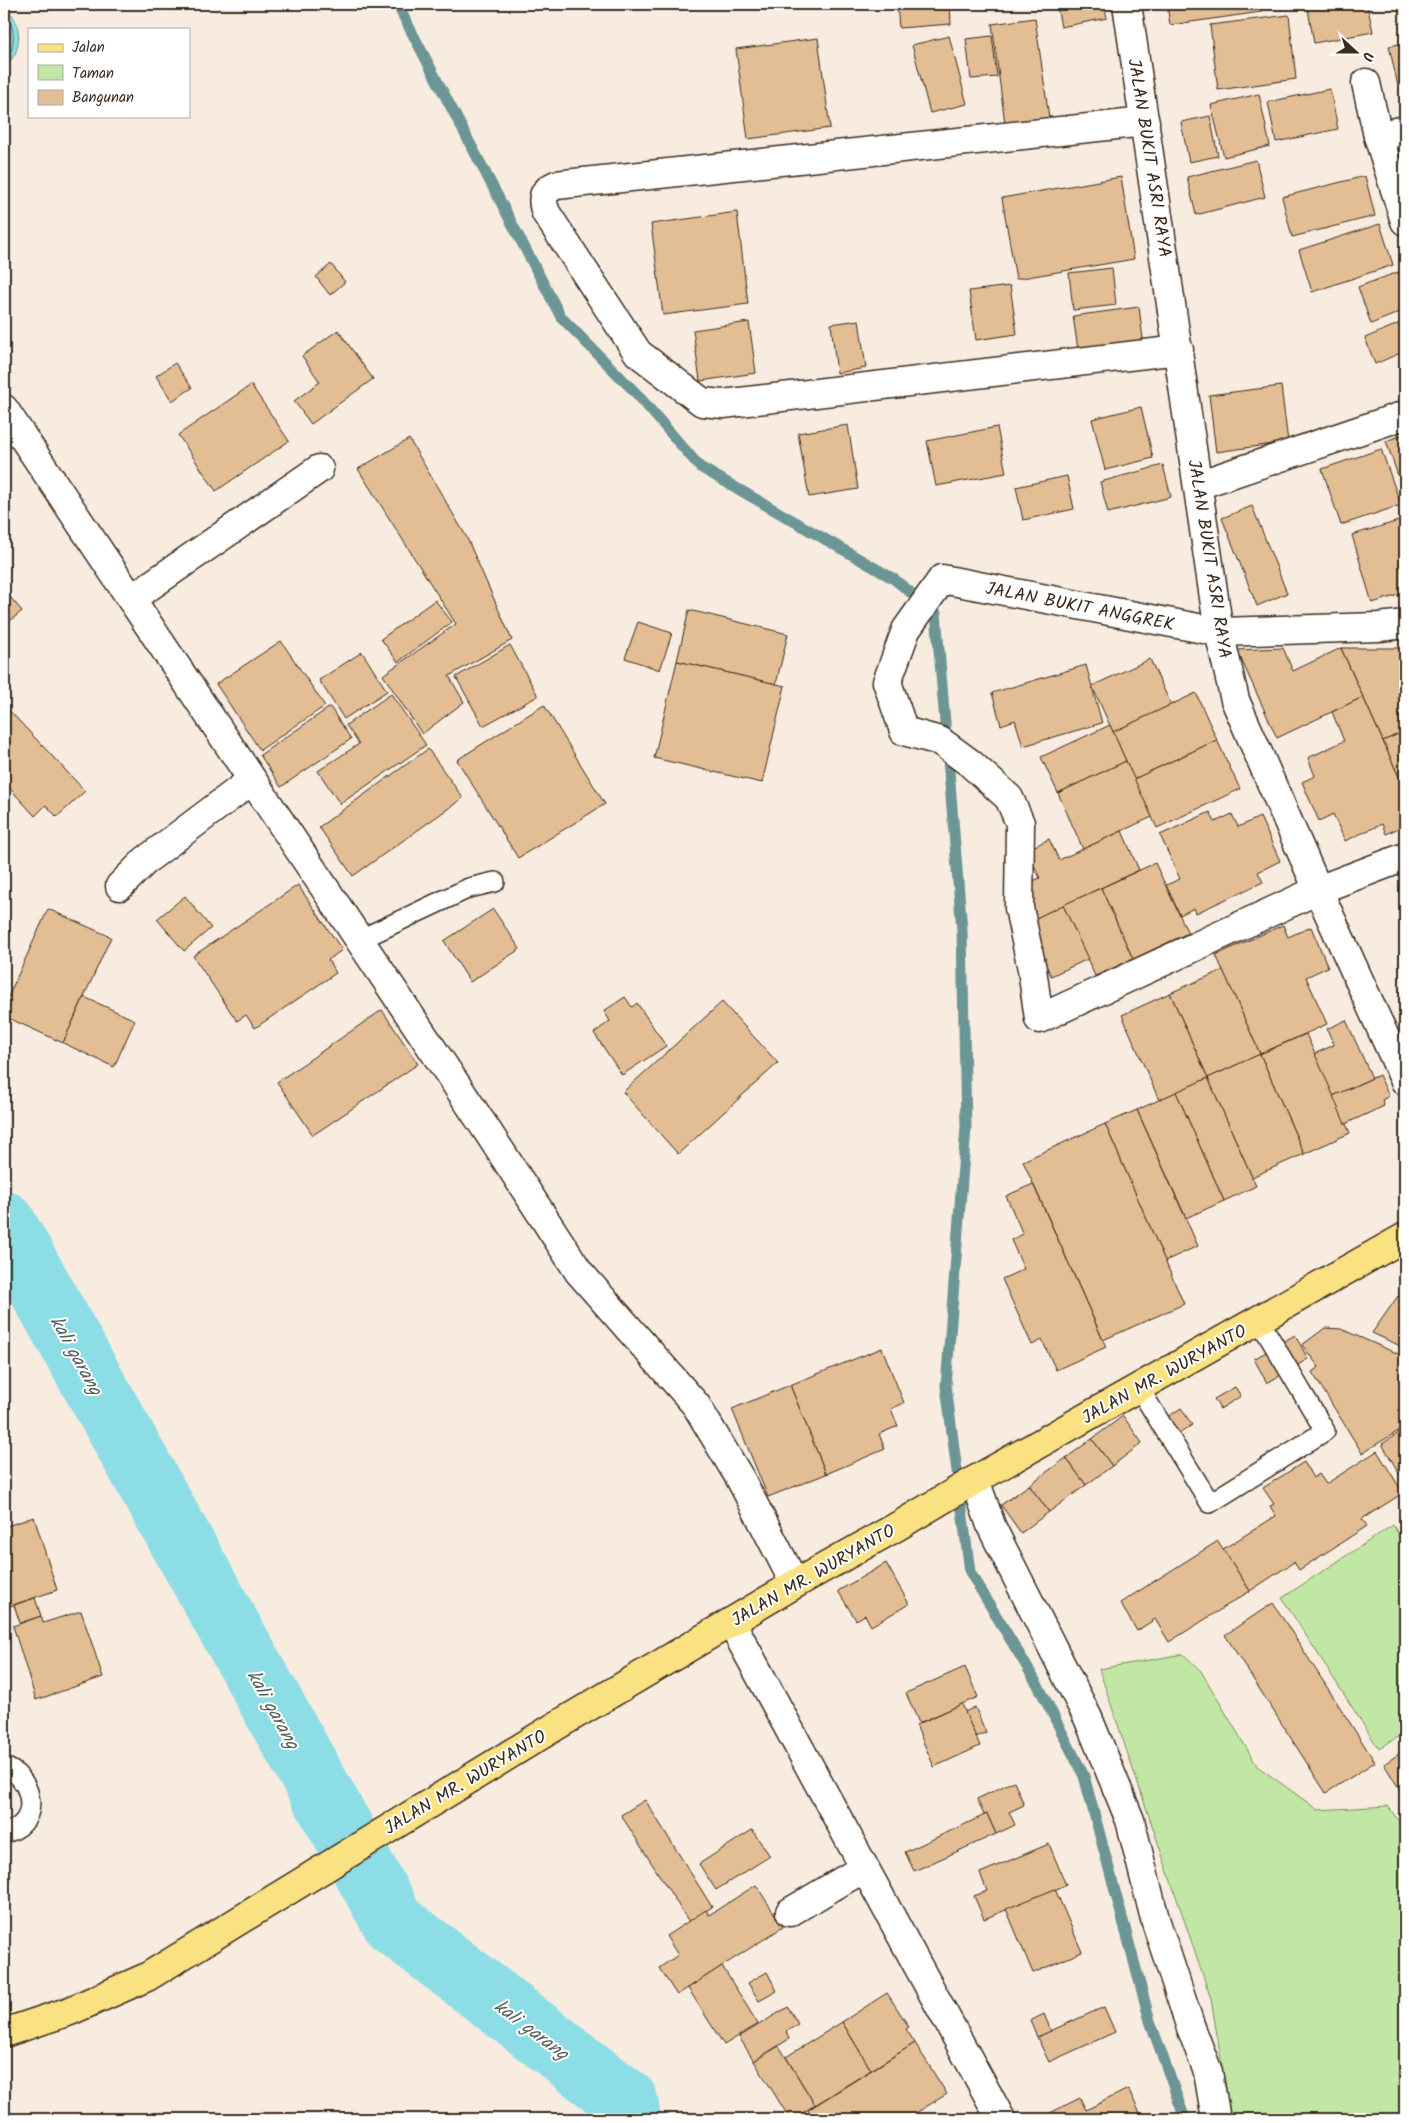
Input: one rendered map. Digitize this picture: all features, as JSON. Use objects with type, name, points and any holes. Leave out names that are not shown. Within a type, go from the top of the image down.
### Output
[{"type":"main road","name":"JALAN MR. WURYANTO","points":[[4,2033],[70,2011],[147,1977],[556,1726],[795,1584],[1405,1237]]},
{"type":"street","name":"JALAN BUKIT ASRI RAYA","points":[[1127,4],[1179,350],[1218,632],[1235,700],[1318,890],[1405,1081]]},
{"type":"street","points":[[1366,83],[1378,136],[1405,221]]},
{"type":"street","points":[[1145,122],[556,185],[543,194],[542,202],[546,213],[638,353],[702,402],[723,404],[1179,350]]},
{"type":"street","points":[[1378,136],[1405,130]]},
{"type":"street","points":[[4,410],[580,1272],[696,1405],[741,1480],[795,1584]]},
{"type":"street","points":[[1198,485],[1405,415]]},
{"type":"street","points":[[131,598],[319,469]]},
{"type":"street","name":"JALAN BUKIT ANGGREK","points":[[1318,890],[1040,1019],[1032,969],[1018,908],[1020,823],[1009,798],[940,741],[904,731],[887,682],[906,630],[942,579],[1218,632],[1379,627],[1405,624]]},
{"type":"street","points":[[120,886],[146,860],[252,780]]},
{"type":"street","points":[[1318,890],[1405,857]]},
{"type":"street","points":[[975,1480],[992,1528],[1088,1718],[1130,1820],[1155,1920],[1190,2025],[1208,2072],[1216,2119]]},
{"type":"street","points":[[731,1622],[1001,2119]]},
{"type":"street","points":[[790,1912],[864,1868]]},
{"type":"lane","points":[[359,940],[469,888],[495,882]]},
{"type":"lane","points":[[1139,1388],[1210,1503],[1325,1431],[1259,1320]]},
{"type":"lane","points":[[4,1767],[13,1770],[22,1778],[29,1789],[29,1810],[25,1820],[16,1829],[4,1833]]},
{"type":"green space","points":[[1393,1525],[1405,1544],[1405,1732],[1379,1749],[1282,1598]]},
{"type":"green space","points":[[1183,1654],[1201,1671],[1257,1766],[1318,1810],[1388,1806],[1405,1830],[1405,2119],[1231,2119],[1211,1999],[1099,1669]]},
{"type":"water","points":[[4,8],[11,13],[15,20],[19,37],[15,54],[4,66]]},
{"type":"building","points":[[897,4],[950,4],[951,24],[899,28]]},
{"type":"building","points":[[1068,4],[1104,4],[1107,18],[1061,27],[1057,6]]},
{"type":"building","points":[[1167,4],[1259,4],[1261,12],[1170,25]]},
{"type":"building","points":[[1307,4],[1367,4],[1373,32],[1314,43]]},
{"type":"building","points":[[1289,15],[1296,79],[1218,90],[1210,25]]},
{"type":"building","points":[[1035,18],[1050,125],[1006,131],[992,24]]},
{"type":"building","points":[[949,36],[967,104],[930,113],[912,45]]},
{"type":"building","points":[[992,36],[997,77],[971,79],[966,39]]},
{"type":"building","points":[[818,38],[830,128],[748,139],[736,49]]},
{"type":"building","points":[[1405,43],[1405,84],[1398,86],[1389,46]]},
{"type":"building","points":[[1330,89],[1338,129],[1276,142],[1268,102]]},
{"type":"building","points":[[1259,94],[1270,146],[1224,157],[1211,105]]},
{"type":"building","points":[[1210,116],[1218,156],[1189,162],[1181,122]]},
{"type":"building","points":[[1256,160],[1265,197],[1196,215],[1187,177]]},
{"type":"building","points":[[1365,176],[1375,216],[1292,237],[1282,197]]},
{"type":"building","points":[[1121,177],[1134,259],[1016,279],[1002,198]]},
{"type":"building","points":[[737,212],[748,304],[663,315],[651,224]]},
{"type":"building","points":[[1380,224],[1393,265],[1312,292],[1299,250]]},
{"type":"building","points":[[331,264],[345,282],[330,295],[316,277]]},
{"type":"building","points":[[1112,268],[1116,305],[1073,310],[1069,273]]},
{"type":"building","points":[[1398,272],[1405,292],[1405,310],[1371,324],[1358,287]]},
{"type":"building","points":[[1010,286],[1017,334],[976,340],[969,291]]},
{"type":"building","points":[[1139,307],[1144,347],[1079,356],[1073,316]]},
{"type":"building","points":[[859,320],[866,368],[837,373],[831,324]]},
{"type":"building","points":[[1405,321],[1405,351],[1375,364],[1365,338]]},
{"type":"building","points":[[749,322],[756,373],[700,381],[693,330]]},
{"type":"building","points":[[338,330],[373,379],[311,424],[294,401],[320,382],[302,356]]},
{"type":"building","points":[[175,363],[192,388],[172,401],[156,376]]},
{"type":"building","points":[[251,385],[289,441],[216,491],[178,435]]},
{"type":"building","points":[[1281,386],[1288,442],[1216,452],[1209,395]]},
{"type":"building","points":[[1141,407],[1153,458],[1105,470],[1092,419]]},
{"type":"building","points":[[848,425],[858,489],[809,497],[798,433]]},
{"type":"building","points":[[997,427],[1006,473],[936,486],[927,441]]},
{"type":"building","points":[[1405,434],[1405,496],[1386,441]]},
{"type":"building","points":[[409,439],[466,536],[512,640],[449,676],[464,702],[422,734],[383,675],[456,624],[358,469]]},
{"type":"building","points":[[1381,449],[1401,505],[1341,525],[1322,469]]},
{"type":"building","points":[[1163,465],[1171,497],[1108,513],[1100,482]]},
{"type":"building","points":[[1067,476],[1074,509],[1023,520],[1016,487]]},
{"type":"building","points":[[1252,506],[1287,593],[1257,606],[1222,518]]},
{"type":"building","points":[[1402,520],[1405,530],[1405,593],[1372,603],[1352,535]]},
{"type":"building","points":[[4,590],[22,611],[4,626]]},
{"type":"building","points":[[435,600],[452,622],[398,662],[381,639]]},
{"type":"building","points":[[689,610],[788,634],[776,684],[677,661]]},
{"type":"building","points":[[638,622],[672,633],[660,670],[625,658]]},
{"type":"building","points":[[281,641],[325,706],[260,750],[216,684]]},
{"type":"building","points":[[510,645],[538,696],[483,726],[456,677]]},
{"type":"building","points":[[1283,648],[1293,671],[1341,648],[1363,697],[1277,738],[1237,650]]},
{"type":"building","points":[[1341,648],[1399,648],[1405,662],[1405,731],[1383,741]]},
{"type":"building","points":[[362,652],[387,691],[344,719],[319,680]]},
{"type":"building","points":[[1150,659],[1171,705],[1113,732],[1092,686]]},
{"type":"building","points":[[677,661],[785,686],[762,783],[654,758]]},
{"type":"building","points":[[1086,665],[1102,723],[1023,746],[1015,720],[1001,725],[992,693]]},
{"type":"building","points":[[1196,693],[1217,740],[1134,779],[1113,732]]},
{"type":"building","points":[[391,694],[426,745],[340,804],[318,771],[359,744],[346,725]]},
{"type":"building","points":[[1363,697],[1405,790],[1405,825],[1386,834],[1382,824],[1345,841],[1333,814],[1319,821],[1302,782],[1315,776],[1308,758],[1344,741],[1332,712]]},
{"type":"building","points":[[4,705],[85,791],[57,817],[46,805],[35,816],[4,782]]},
{"type":"building","points":[[544,705],[605,804],[518,858],[457,760]]},
{"type":"building","points":[[330,707],[351,739],[281,787],[260,755]]},
{"type":"building","points":[[1110,725],[1126,761],[1058,793],[1041,757]]},
{"type":"building","points":[[1405,731],[1405,790],[1383,741]]},
{"type":"building","points":[[1217,740],[1240,789],[1157,828],[1134,779]]},
{"type":"building","points":[[428,749],[463,798],[353,876],[319,827]]},
{"type":"building","points":[[1126,761],[1152,817],[1083,849],[1058,793]]},
{"type":"building","points":[[1210,812],[1215,822],[1232,814],[1238,827],[1260,817],[1280,861],[1258,872],[1263,882],[1196,913],[1194,908],[1180,915],[1166,885],[1180,879],[1160,835]]},
{"type":"building","points":[[1122,831],[1139,870],[1032,920],[1028,883],[1040,878],[1027,850],[1049,839],[1059,860]]},
{"type":"building","points":[[1155,863],[1188,933],[1133,959],[1101,888]]},
{"type":"building","points":[[298,885],[342,950],[328,960],[336,973],[255,1028],[246,1015],[237,1021],[193,956]]},
{"type":"building","points":[[1101,888],[1133,959],[1095,976],[1063,905]]},
{"type":"building","points":[[185,896],[211,928],[184,951],[157,919]]},
{"type":"building","points":[[1063,905],[1088,959],[1051,976],[1026,923]]},
{"type":"building","points":[[48,909],[111,937],[63,1043],[4,1016],[4,1006]]},
{"type":"building","points":[[493,909],[520,949],[470,982],[444,941]]},
{"type":"building","points":[[1283,925],[1288,937],[1311,927],[1328,967],[1306,977],[1327,1024],[1260,1054],[1216,955]]},
{"type":"building","points":[[1223,970],[1260,1054],[1208,1078],[1170,993]]},
{"type":"building","points":[[1170,993],[1208,1078],[1159,1100],[1122,1015]]},
{"type":"building","points":[[84,997],[135,1020],[114,1067],[63,1043]]},
{"type":"building","points":[[625,997],[632,1007],[637,1003],[666,1046],[622,1075],[594,1033],[610,1021],[604,1011]]},
{"type":"building","points":[[722,1002],[778,1063],[678,1154],[623,1092]]},
{"type":"building","points":[[382,1010],[418,1064],[313,1135],[277,1082]]},
{"type":"building","points":[[1346,1020],[1372,1078],[1333,1096],[1314,1054],[1334,1045],[1327,1029]]},
{"type":"building","points":[[1306,1034],[1350,1133],[1304,1154],[1260,1054]]},
{"type":"building","points":[[1260,1054],[1304,1154],[1252,1177],[1208,1078]]},
{"type":"building","points":[[1379,1075],[1389,1096],[1382,1100],[1384,1106],[1345,1124],[1333,1096]]},
{"type":"building","points":[[1208,1078],[1256,1186],[1224,1201],[1176,1092]]},
{"type":"building","points":[[1176,1092],[1224,1201],[1186,1218],[1137,1110]]},
{"type":"building","points":[[1137,1110],[1198,1246],[1165,1261],[1105,1124]]},
{"type":"building","points":[[1105,1124],[1184,1304],[1103,1340],[1023,1161]]},
{"type":"building","points":[[1033,1184],[1106,1347],[1056,1370],[1042,1340],[1032,1345],[1002,1279],[1024,1269],[1011,1240],[1023,1234],[1006,1196]]},
{"type":"building","points":[[1398,1296],[1405,1302],[1405,1348],[1372,1333]]},
{"type":"building","points":[[1325,1328],[1341,1329],[1405,1357],[1405,1427],[1362,1453],[1312,1372],[1319,1367],[1302,1345]]},
{"type":"building","points":[[1295,1335],[1308,1359],[1267,1383],[1254,1359]]},
{"type":"building","points":[[882,1348],[904,1403],[891,1409],[898,1426],[879,1434],[885,1449],[826,1474],[790,1385]]},
{"type":"building","points":[[790,1385],[826,1474],[768,1497],[732,1409]]},
{"type":"building","points":[[1235,1387],[1241,1396],[1220,1409],[1214,1399]]},
{"type":"building","points":[[1181,1408],[1192,1425],[1166,1443],[1154,1426]]},
{"type":"building","points":[[1123,1416],[1142,1443],[1112,1466],[1092,1439]]},
{"type":"building","points":[[1405,1429],[1405,1483],[1382,1444]]},
{"type":"building","points":[[1092,1439],[1112,1466],[1086,1485],[1066,1458]]},
{"type":"building","points":[[1377,1451],[1403,1493],[1362,1519],[1367,1526],[1299,1570],[1294,1562],[1250,1591],[1223,1549],[1276,1516],[1270,1506],[1274,1504],[1263,1488],[1304,1462],[1313,1478],[1319,1474],[1326,1484]]},
{"type":"building","points":[[1066,1458],[1086,1485],[1049,1512],[1029,1485]]},
{"type":"building","points":[[1029,1485],[1049,1512],[1021,1533],[1001,1505]]},
{"type":"building","points":[[34,1517],[57,1590],[4,1608],[4,1527]]},
{"type":"building","points":[[1218,1541],[1250,1591],[1169,1642],[1155,1619],[1137,1631],[1120,1603]]},
{"type":"building","points":[[886,1563],[909,1604],[871,1626],[865,1615],[856,1620],[838,1591]]},
{"type":"building","points":[[35,1598],[41,1616],[20,1623],[14,1605]]},
{"type":"building","points":[[1273,1603],[1375,1762],[1326,1793],[1225,1635]]},
{"type":"building","points":[[81,1611],[103,1677],[36,1700],[13,1626],[41,1616],[43,1623]]},
{"type":"building","points":[[965,1667],[978,1697],[919,1723],[906,1693]]},
{"type":"building","points":[[962,1704],[980,1746],[934,1767],[916,1725]]},
{"type":"building","points":[[975,1707],[986,1733],[976,1737],[965,1712]]},
{"type":"building","points":[[1405,1750],[1405,1798],[1384,1764]]},
{"type":"building","points":[[1014,1781],[1024,1805],[1009,1812],[1015,1825],[996,1834],[987,1814],[984,1815],[977,1799]]},
{"type":"building","points":[[645,1800],[712,1907],[689,1922],[621,1815]]},
{"type":"building","points":[[987,1814],[996,1834],[914,1871],[905,1852]]},
{"type":"building","points":[[752,1830],[770,1856],[716,1890],[699,1864]]},
{"type":"building","points":[[1049,1844],[1066,1885],[984,1919],[974,1896],[987,1891],[980,1873]]},
{"type":"building","points":[[756,1885],[783,1927],[677,1995],[659,1968],[678,1955],[666,1936],[706,1910],[709,1915]]},
{"type":"building","points":[[1055,1889],[1082,1952],[1033,1973],[1006,1909]]},
{"type":"building","points":[[722,1966],[758,2024],[724,2045],[688,1988]]},
{"type":"building","points":[[767,1972],[777,1991],[759,2001],[748,1983]]},
{"type":"building","points":[[887,1993],[909,2027],[906,2029],[915,2043],[871,2070],[842,2022]]},
{"type":"building","points":[[788,2007],[798,2024],[786,2032],[789,2039],[754,2061],[739,2037]]},
{"type":"building","points":[[1104,2007],[1115,2032],[1049,2062],[1037,2037]]},
{"type":"building","points":[[1044,2014],[1051,2031],[1037,2037],[1030,2021]]},
{"type":"building","points":[[842,2022],[871,2070],[815,2105],[786,2057]]},
{"type":"building","points":[[915,2043],[947,2094],[906,2119],[815,2119],[808,2110]]},
{"type":"building","points":[[779,2046],[815,2105],[793,2119],[790,2119],[754,2061]]},
{"type":"building","points":[[1128,2089],[1143,2119],[1053,2119],[1050,2113],[1080,2098],[1086,2110]]},
{"type":"waterway","points":[[397,4],[561,317],[635,392],[700,467],[894,579],[936,613],[962,930],[966,1128],[946,1386],[970,1572],[1039,1687],[1084,1776],[1150,2021],[1185,2119]]},
{"type":"waterway","name":"kali garang","points":[[4,1223],[394,1923],[626,2101],[629,2119]]},
{"type":"waterway","points":[[626,2101],[655,2119]]}]
